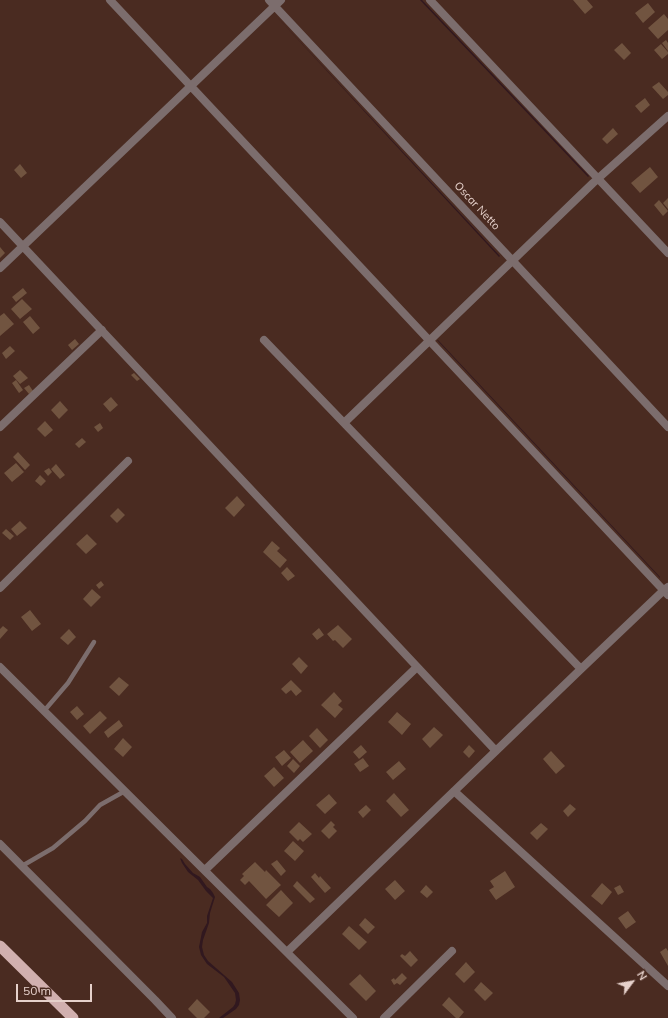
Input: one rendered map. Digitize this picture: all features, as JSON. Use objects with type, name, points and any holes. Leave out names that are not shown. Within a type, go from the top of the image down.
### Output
[{"type":"highway","points":[[0,946],[73,1018]]},
{"type":"street","points":[[110,0],[667,591],[581,669],[287,952]]},
{"type":"street","points":[[430,0],[668,253]]},
{"type":"street","points":[[0,268],[190,86],[275,2]]},
{"type":"street","name":"Oscar Netto","points":[[275,2],[668,427]]},
{"type":"street","points":[[344,423],[598,178],[668,116]]},
{"type":"street","points":[[0,222],[496,751]]},
{"type":"street","points":[[0,427],[102,330]]},
{"type":"street","points":[[264,340],[581,669]]},
{"type":"street","points":[[0,588],[128,461]]},
{"type":"street","points":[[0,667],[353,1018]]},
{"type":"street","points":[[205,870],[417,667]]},
{"type":"street","points":[[454,791],[668,986]]},
{"type":"street","points":[[0,844],[172,1018]]},
{"type":"street","points":[[384,1018],[452,951]]},
{"type":"lane","points":[[44,711],[68,683],[94,642]]},
{"type":"lane","points":[[22,866],[53,848],[85,821],[100,805],[125,791]]},
{"type":"shaded area","points":[[420,0],[422,0],[589,176],[588,177]]},
{"type":"shaded area","points":[[276,16],[500,256],[499,257]]},
{"type":"shaded area","points":[[437,340],[438,340],[660,578]]},
{"type":"shaded area","points":[[180,858],[193,873],[200,877],[215,897],[202,947],[204,955],[208,961],[232,982],[239,993],[240,1000],[236,1009],[223,1018],[219,1018],[235,1004],[235,993],[224,977],[207,964],[201,955],[199,947],[202,932],[207,923],[207,916],[213,898],[198,880],[188,872]]},
{"type":"building","points":[[573,0],[587,0],[593,7],[585,14]]},
{"type":"building","points":[[648,3],[655,12],[643,23],[635,13]]},
{"type":"building","points":[[664,14],[668,19],[668,30],[658,39],[648,28]]},
{"type":"building","points":[[666,40],[668,43],[668,51],[662,43]]},
{"type":"building","points":[[622,43],[631,53],[624,60],[614,50]]},
{"type":"building","points":[[661,44],[668,52],[668,54],[662,59],[654,50]]},
{"type":"building","points":[[659,82],[668,92],[668,95],[663,99],[652,87]]},
{"type":"building","points":[[645,98],[650,105],[641,113],[635,106]]},
{"type":"building","points":[[613,128],[618,134],[607,144],[602,139]]},
{"type":"building","points":[[20,164],[27,173],[21,178],[14,170]]},
{"type":"building","points":[[650,167],[658,177],[640,193],[631,183]]},
{"type":"building","points":[[668,198],[668,209],[663,203]]},
{"type":"building","points":[[659,200],[668,211],[663,216],[654,205]]},
{"type":"building","points":[[0,247],[5,253],[0,258]]},
{"type":"building","points":[[23,288],[27,293],[16,302],[12,297]]},
{"type":"building","points":[[22,299],[32,309],[20,319],[11,309]]},
{"type":"building","points":[[4,313],[14,324],[0,336],[0,316]]},
{"type":"building","points":[[30,316],[40,328],[33,334],[23,322]]},
{"type":"building","points":[[75,339],[79,344],[72,350],[68,345]]},
{"type":"building","points":[[10,346],[15,351],[6,359],[2,353]]},
{"type":"building","points":[[20,370],[28,378],[20,384],[13,376]]},
{"type":"building","points":[[134,373],[140,379],[137,381],[131,375]]},
{"type":"building","points":[[16,380],[23,390],[19,393],[12,383]]},
{"type":"building","points":[[29,385],[33,391],[29,394],[24,388]]},
{"type":"building","points":[[111,397],[118,405],[110,412],[103,404]]},
{"type":"building","points":[[60,401],[68,410],[59,419],[51,410]]},
{"type":"building","points":[[45,421],[53,430],[45,437],[37,429]]},
{"type":"building","points":[[100,423],[103,428],[98,432],[94,427]]},
{"type":"building","points":[[82,438],[86,442],[79,448],[75,444]]},
{"type":"building","points":[[18,452],[30,465],[25,470],[13,457]]},
{"type":"building","points":[[16,463],[24,472],[12,482],[4,473]]},
{"type":"building","points":[[56,464],[65,475],[60,479],[51,469]]},
{"type":"building","points":[[49,468],[52,472],[48,476],[44,471]]},
{"type":"building","points":[[40,475],[46,481],[41,486],[35,481]]},
{"type":"building","points":[[237,496],[245,505],[234,517],[225,508]]},
{"type":"building","points":[[118,508],[125,515],[117,523],[110,516]]},
{"type":"building","points":[[20,521],[27,528],[17,536],[11,529]]},
{"type":"building","points":[[6,529],[14,536],[10,540],[2,533]]},
{"type":"building","points":[[87,534],[97,544],[86,554],[76,544]]},
{"type":"building","points":[[272,541],[280,548],[277,551],[287,560],[280,568],[263,552]]},
{"type":"building","points":[[287,567],[295,576],[288,581],[281,573]]},
{"type":"building","points":[[101,581],[104,585],[99,589],[96,585]]},
{"type":"building","points":[[92,589],[101,597],[91,607],[83,599]]},
{"type":"building","points":[[30,610],[41,624],[32,631],[21,617]]},
{"type":"building","points":[[338,625],[352,639],[343,648],[335,640],[333,641],[327,634]]},
{"type":"building","points":[[3,626],[8,630],[0,639],[0,629]]},
{"type":"building","points":[[319,628],[324,635],[317,640],[312,634]]},
{"type":"building","points":[[69,629],[76,637],[68,645],[60,638]]},
{"type":"building","points":[[299,657],[308,666],[301,674],[292,664]]},
{"type":"building","points":[[119,677],[129,685],[119,696],[109,687]]},
{"type":"building","points":[[291,680],[302,691],[296,696],[291,690],[286,694],[281,689]]},
{"type":"building","points":[[334,692],[342,701],[338,705],[343,709],[335,718],[321,705]]},
{"type":"building","points":[[77,706],[84,714],[77,720],[70,712]]},
{"type":"building","points":[[100,711],[107,718],[90,734],[83,726]]},
{"type":"building","points":[[397,712],[411,724],[402,735],[388,722]]},
{"type":"building","points":[[119,720],[123,726],[108,738],[104,732]]},
{"type":"building","points":[[434,727],[443,735],[430,748],[422,739]]},
{"type":"building","points":[[317,728],[328,740],[320,748],[309,736]]},
{"type":"building","points":[[123,738],[132,747],[123,757],[114,749]]},
{"type":"building","points":[[303,740],[313,751],[300,763],[290,752]]},
{"type":"building","points":[[361,745],[367,752],[359,759],[353,752]]},
{"type":"building","points":[[469,745],[475,751],[469,758],[463,752]]},
{"type":"building","points":[[284,750],[291,758],[282,766],[275,757]]},
{"type":"building","points":[[551,751],[565,766],[556,774],[543,759]]},
{"type":"building","points":[[363,758],[369,766],[360,772],[354,764]]},
{"type":"building","points":[[293,759],[300,766],[294,773],[287,766]]},
{"type":"building","points":[[399,761],[406,769],[393,780],[386,772]]},
{"type":"building","points":[[274,767],[284,778],[274,787],[264,776]]},
{"type":"building","points":[[394,793],[409,810],[401,817],[386,801]]},
{"type":"building","points":[[329,794],[337,803],[325,814],[316,805]]},
{"type":"building","points":[[570,804],[576,809],[568,817],[563,811]]},
{"type":"building","points":[[366,805],[371,810],[363,818],[358,812]]},
{"type":"building","points":[[331,821],[335,825],[333,827],[337,831],[329,839],[321,831]]},
{"type":"building","points":[[299,822],[312,834],[303,842],[300,839],[298,841],[289,832]]},
{"type":"building","points":[[541,823],[548,829],[537,840],[530,833]]},
{"type":"building","points":[[293,841],[304,851],[295,861],[284,851]]},
{"type":"building","points":[[277,860],[286,871],[281,876],[271,864]]},
{"type":"building","points":[[255,862],[265,872],[266,870],[281,885],[266,899],[249,881],[245,885],[240,880],[244,876],[242,874]]},
{"type":"building","points":[[505,871],[515,887],[496,900],[489,890],[494,887],[490,881]]},
{"type":"building","points":[[315,873],[319,878],[320,876],[331,888],[325,893],[311,877]]},
{"type":"building","points":[[395,880],[405,891],[395,900],[385,889]]},
{"type":"building","points":[[297,881],[315,899],[310,903],[293,886]]},
{"type":"building","points":[[602,883],[612,892],[602,905],[591,896]]},
{"type":"building","points":[[426,885],[433,892],[427,898],[420,892]]},
{"type":"building","points":[[620,885],[624,892],[618,895],[614,888]]},
{"type":"building","points":[[281,890],[293,903],[279,917],[266,905]]},
{"type":"building","points":[[628,911],[636,922],[626,929],[618,918]]},
{"type":"building","points":[[365,918],[375,927],[368,934],[359,925]]},
{"type":"building","points":[[349,926],[367,942],[359,950],[342,934]]},
{"type":"building","points":[[666,948],[668,951],[668,966],[660,952]]},
{"type":"building","points":[[410,951],[418,960],[411,967],[400,956],[402,954],[405,956]]},
{"type":"building","points":[[466,962],[475,972],[464,983],[455,974]]},
{"type":"building","points":[[402,973],[407,978],[400,985],[397,983],[394,985],[391,980],[394,978],[395,980]]},
{"type":"building","points":[[360,974],[376,991],[366,1001],[349,984]]},
{"type":"building","points":[[481,982],[493,993],[485,1001],[474,990]]},
{"type":"building","points":[[449,997],[464,1012],[459,1018],[456,1018],[442,1005]]},
{"type":"building","points":[[197,999],[210,1012],[204,1018],[197,1018],[188,1009]]}]
